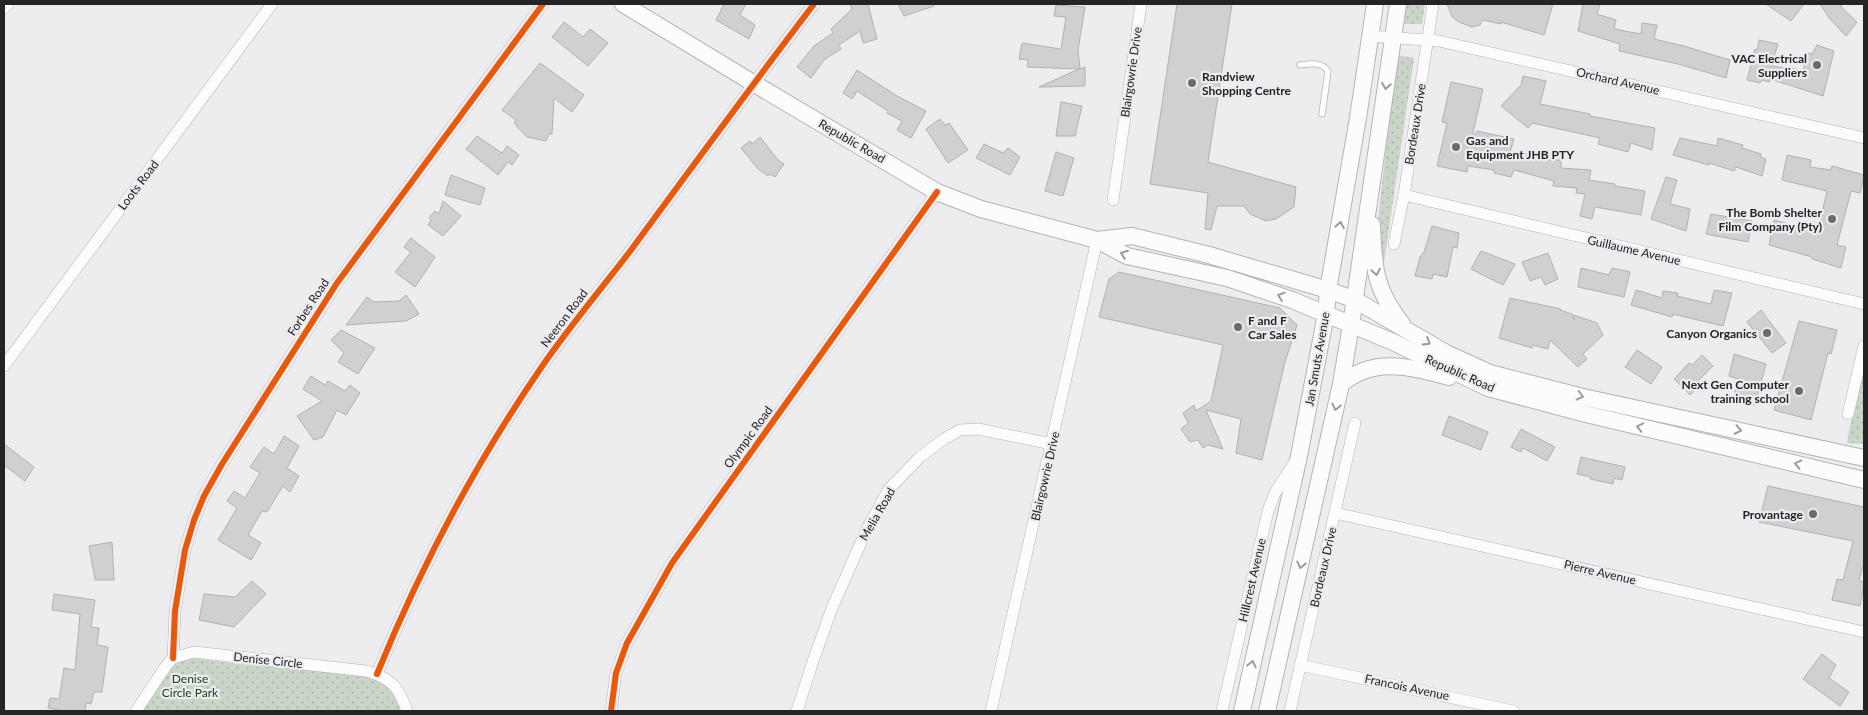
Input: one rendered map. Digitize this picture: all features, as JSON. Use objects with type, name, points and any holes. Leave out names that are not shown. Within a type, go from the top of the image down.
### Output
[{"type":"main road","name":"Republic Road","points":[[623,4],[937,192],[981,209],[1096,240],[1127,256],[1227,278],[1292,300],[1393,342],[1488,388],[1596,416],[1864,480]]},
{"type":"main road","name":"Jan Smuts Avenue","points":[[1242,711],[1298,456],[1326,314],[1328,290],[1358,118],[1375,4]]},
{"type":"main road","points":[[1267,711],[1341,384],[1398,4]]},
{"type":"main road","points":[[1370,188],[1376,274],[1383,296],[1405,328]]},
{"type":"main road","name":"Republic Road","points":[[1096,240],[1132,236],[1209,254],[1328,290],[1355,300],[1446,353],[1490,373],[1582,396],[1861,456]]},
{"type":"main road","points":[[1341,384],[1351,376],[1365,370],[1382,366],[1396,366],[1432,373],[1488,388]]},
{"type":"main road","points":[[1845,475],[1864,485]]},
{"type":"street","points":[[4,8],[8,4]]},
{"type":"street","name":"Loots Road","points":[[4,366],[272,4]]},
{"type":"street","name":"Forbes Road","points":[[173,658],[175,611],[185,550],[194,520],[208,488],[337,283],[543,4]]},
{"type":"street","name":"Neeron Road","points":[[377,674],[399,618],[454,509],[506,421],[544,364],[814,4]]},
{"type":"street","name":"Blairgowrie Drive","points":[[1113,200],[1141,4]]},
{"type":"street","name":"Bordeaux Drive","points":[[1394,244],[1404,195],[1433,4]]},
{"type":"street","name":"Orchard Avenue","points":[[1370,36],[1439,41],[1864,138]]},
{"type":"street","name":"Olympic Road","points":[[611,711],[616,673],[627,643],[672,563],[937,192]]},
{"type":"street","name":"Guillaume Avenue","points":[[1404,195],[1864,304]]},
{"type":"street","name":"Blairgowrie Drive","points":[[991,711],[1096,240]]},
{"type":"street","points":[[1848,414],[1864,346]]},
{"type":"street","name":"Bordeaux Drive","points":[[1290,711],[1355,423]]},
{"type":"street","name":"Melia Road","points":[[797,711],[836,599],[870,523],[889,489],[920,457],[960,430],[978,429],[1052,444]]},
{"type":"street","name":"Hillcrest Avenue","points":[[1222,711],[1268,511],[1275,493],[1298,456]]},
{"type":"street","name":"Pierre Avenue","points":[[1335,513],[1864,632]]},
{"type":"street","name":"Denise Circle","points":[[173,658],[194,652],[366,671],[377,674],[392,682],[402,696],[407,711]]},
{"type":"street","points":[[136,711],[173,658]]},
{"type":"street","name":"Francois Avenue","points":[[1300,665],[1513,711]]},
{"type":"lane","points":[[1300,65],[1323,65],[1328,71],[1322,114]]},
{"type":"green space","points":[[1407,4],[1425,4],[1422,24],[1404,24]]},
{"type":"green space","points":[[1397,55],[1414,58],[1383,269],[1378,219]]},
{"type":"green space","points":[[1864,351],[1864,444],[1847,443]]},
{"type":"green space","name":"Denise Circle Park","points":[[176,656],[240,664],[381,674],[410,711],[138,711]]},
{"type":"building","points":[[724,4],[746,4],[740,15],[755,25],[749,39],[716,20]]},
{"type":"building","points":[[850,4],[868,4],[877,39],[863,43],[860,31],[839,45],[841,49],[825,59],[811,78],[797,67],[814,46],[833,33],[831,29],[852,9]]},
{"type":"building","points":[[898,4],[934,4],[934,6],[904,16]]},
{"type":"building","name":"Randview Shopping Centre","points":[[1177,4],[1232,4],[1208,162],[1296,187],[1294,207],[1276,219],[1266,221],[1250,214],[1244,206],[1217,206],[1211,230],[1205,229],[1208,193],[1150,184]]},
{"type":"building","points":[[1447,4],[1553,4],[1544,35],[1501,22],[1501,24],[1483,20],[1480,25],[1472,27],[1452,17]]},
{"type":"building","points":[[1583,4],[1600,4],[1597,14],[1616,20],[1614,29],[1641,34],[1642,23],[1657,25],[1654,39],[1730,60],[1726,78],[1678,64],[1619,51],[1620,44],[1578,31]]},
{"type":"building","points":[[1766,4],[1804,4],[1791,21]]},
{"type":"building","points":[[1820,4],[1841,4],[1842,8],[1857,22],[1846,36],[1830,19]]},
{"type":"building","points":[[1056,5],[1085,7],[1078,50],[1080,69],[1085,67],[1085,86],[1039,87],[1079,69],[1027,67],[1028,60],[1019,59],[1022,43],[1061,49],[1066,17],[1054,16]]},
{"type":"building","points":[[564,22],[583,37],[590,29],[608,43],[588,66],[552,37]]},
{"type":"building","points":[[1759,40],[1778,44],[1771,66],[1803,70],[1808,53],[1812,54],[1817,45],[1834,51],[1823,96],[1770,79],[1769,82],[1762,80],[1760,83],[1747,80]]},
{"type":"building","points":[[540,63],[584,95],[572,112],[554,98],[552,134],[549,134],[546,141],[527,137],[514,123],[516,120],[502,110]]},
{"type":"building","points":[[857,70],[897,96],[926,111],[911,138],[897,130],[902,121],[887,113],[888,111],[857,91],[852,99],[843,93]]},
{"type":"building","points":[[1523,76],[1546,81],[1540,104],[1590,114],[1590,116],[1655,128],[1652,150],[1631,143],[1628,152],[1598,144],[1600,138],[1532,123],[1528,128],[1501,106],[1521,85]]},
{"type":"building","points":[[1451,82],[1483,89],[1472,137],[1477,131],[1514,139],[1510,152],[1528,154],[1526,160],[1561,160],[1561,168],[1591,170],[1589,180],[1645,191],[1641,215],[1595,207],[1592,219],[1580,216],[1585,194],[1576,193],[1577,188],[1553,186],[1554,181],[1514,170],[1511,177],[1494,173],[1494,170],[1468,166],[1467,172],[1437,166],[1447,123],[1442,122]]},
{"type":"building","points":[[1061,102],[1082,106],[1075,136],[1056,136]]},
{"type":"building","points":[[940,119],[945,125],[949,123],[968,150],[948,163],[926,129]]},
{"type":"building","points":[[477,136],[502,153],[507,146],[519,155],[512,165],[508,162],[498,175],[466,149]]},
{"type":"building","points":[[760,137],[778,160],[784,164],[775,177],[770,174],[768,176],[758,169],[741,148],[750,141],[752,144]]},
{"type":"building","points":[[1680,138],[1717,146],[1718,138],[1743,145],[1742,148],[1761,154],[1760,157],[1766,159],[1762,176],[1736,167],[1734,171],[1673,155]]},
{"type":"building","points":[[984,144],[1003,153],[1008,148],[1020,157],[1010,175],[976,158]]},
{"type":"building","points":[[1056,152],[1074,158],[1063,196],[1045,191]]},
{"type":"building","points":[[1787,155],[1811,160],[1810,167],[1831,170],[1832,166],[1864,175],[1860,193],[1851,191],[1837,245],[1846,247],[1841,268],[1812,259],[1812,257],[1769,245],[1774,220],[1818,231],[1827,191],[1782,180]]},
{"type":"building","points":[[451,175],[485,188],[480,205],[445,195]]},
{"type":"building","points":[[1666,177],[1677,180],[1670,204],[1690,209],[1686,231],[1651,219]]},
{"type":"building","points":[[443,201],[461,216],[443,236],[428,225],[431,220],[429,218],[435,211],[439,214]]},
{"type":"building","points":[[1711,214],[1752,221],[1748,242],[1706,234]]},
{"type":"building","points":[[1432,226],[1459,233],[1457,248],[1453,247],[1447,277],[1433,274],[1432,279],[1415,276]]},
{"type":"building","points":[[411,238],[435,257],[415,287],[395,272],[411,252],[404,247]]},
{"type":"building","points":[[1481,251],[1515,264],[1503,285],[1471,269]]},
{"type":"building","points":[[1548,253],[1558,279],[1545,285],[1541,277],[1530,281],[1522,262]]},
{"type":"building","points":[[1581,268],[1609,275],[1612,268],[1630,272],[1624,297],[1578,287]]},
{"type":"building","points":[[1119,272],[1280,308],[1297,325],[1285,362],[1262,460],[1236,453],[1241,419],[1206,410],[1223,449],[1208,445],[1203,448],[1198,440],[1190,442],[1181,429],[1188,423],[1183,413],[1194,405],[1196,411],[1211,401],[1223,345],[1099,317],[1109,279]]},
{"type":"building","points":[[1636,290],[1662,298],[1663,291],[1678,293],[1677,296],[1711,304],[1714,290],[1732,293],[1723,326],[1673,314],[1672,317],[1631,305]]},
{"type":"building","points":[[406,295],[419,314],[406,321],[346,325],[367,297],[374,302],[399,301]]},
{"type":"building","points":[[1510,298],[1561,309],[1572,314],[1574,320],[1574,315],[1597,323],[1603,335],[1583,354],[1587,359],[1578,367],[1550,340],[1548,349],[1532,345],[1532,348],[1499,338]]},
{"type":"building","name":"Canyon Organics","points":[[1761,310],[1786,343],[1772,353],[1747,322]]},
{"type":"building","points":[[1799,321],[1837,330],[1831,354],[1828,353],[1811,420],[1774,410]]},
{"type":"building","points":[[341,330],[375,348],[358,374],[338,362],[344,353],[331,340]]},
{"type":"building","points":[[1637,350],[1662,367],[1651,384],[1625,367]]},
{"type":"building","points":[[1734,354],[1766,364],[1755,405],[1733,400],[1738,379],[1729,376]]},
{"type":"building","points":[[1702,355],[1713,366],[1695,384],[1698,387],[1690,395],[1674,379],[1689,363],[1692,365]]},
{"type":"building","points":[[311,376],[325,385],[328,381],[345,391],[350,385],[360,393],[346,415],[337,410],[323,437],[314,440],[297,416],[322,401],[303,389]]},
{"type":"building","points":[[1449,416],[1488,432],[1481,450],[1442,435]]},
{"type":"building","points":[[1521,429],[1555,447],[1547,461],[1523,448],[1521,452],[1511,447]]},
{"type":"building","points":[[284,436],[299,446],[287,468],[299,476],[290,492],[283,486],[267,512],[262,511],[248,535],[261,543],[251,560],[218,540],[237,508],[227,501],[234,491],[245,498],[260,473],[250,467],[264,447],[274,454]]},
{"type":"building","points":[[4,444],[34,467],[25,481],[4,465]]},
{"type":"building","points":[[1581,457],[1625,467],[1622,480],[1614,478],[1613,484],[1577,474]]},
{"type":"building","name":"Provantage","points":[[1768,486],[1864,507],[1864,564],[1859,580],[1864,585],[1860,606],[1832,600],[1837,579],[1843,580],[1853,541],[1759,522]]},
{"type":"building","points":[[112,542],[114,580],[95,580],[89,546]]},
{"type":"building","points":[[252,581],[266,594],[234,627],[199,620],[204,594],[235,597]]},
{"type":"building","points":[[54,594],[95,600],[91,627],[99,628],[97,645],[108,647],[102,692],[94,692],[91,704],[86,703],[85,711],[64,711],[48,708],[50,698],[59,699],[64,668],[75,670],[80,614],[52,610]]},
{"type":"building","points":[[1822,654],[1836,665],[1829,678],[1849,692],[1840,706],[1803,679]]},
{"type":"cycle path","points":[[173,658],[175,611],[185,550],[204,496],[222,464],[337,283],[543,4]]},
{"type":"cycle path","points":[[377,674],[412,594],[451,515],[518,402],[564,336],[631,250],[814,4]]},
{"type":"cycle path","points":[[611,711],[616,673],[627,643],[672,563],[937,192]]},
{"type":"place","name":"VAC Electrical Suppliers","points":[[1817,65]]},
{"type":"place","name":"Randview Shopping Centre","points":[[1192,83]]},
{"type":"place","name":"Gas and Equipment JHB PTY","points":[[1456,147]]},
{"type":"place","name":"The Bomb Shelter Film Company (Pty)","points":[[1832,219]]},
{"type":"place","name":"F and F Car Sales","points":[[1238,327]]},
{"type":"place","name":"Canyon Organics","points":[[1767,333]]},
{"type":"place","name":"Next Gen Computer training school","points":[[1799,391]]},
{"type":"place","name":"Provantage","points":[[1813,514]]}]
